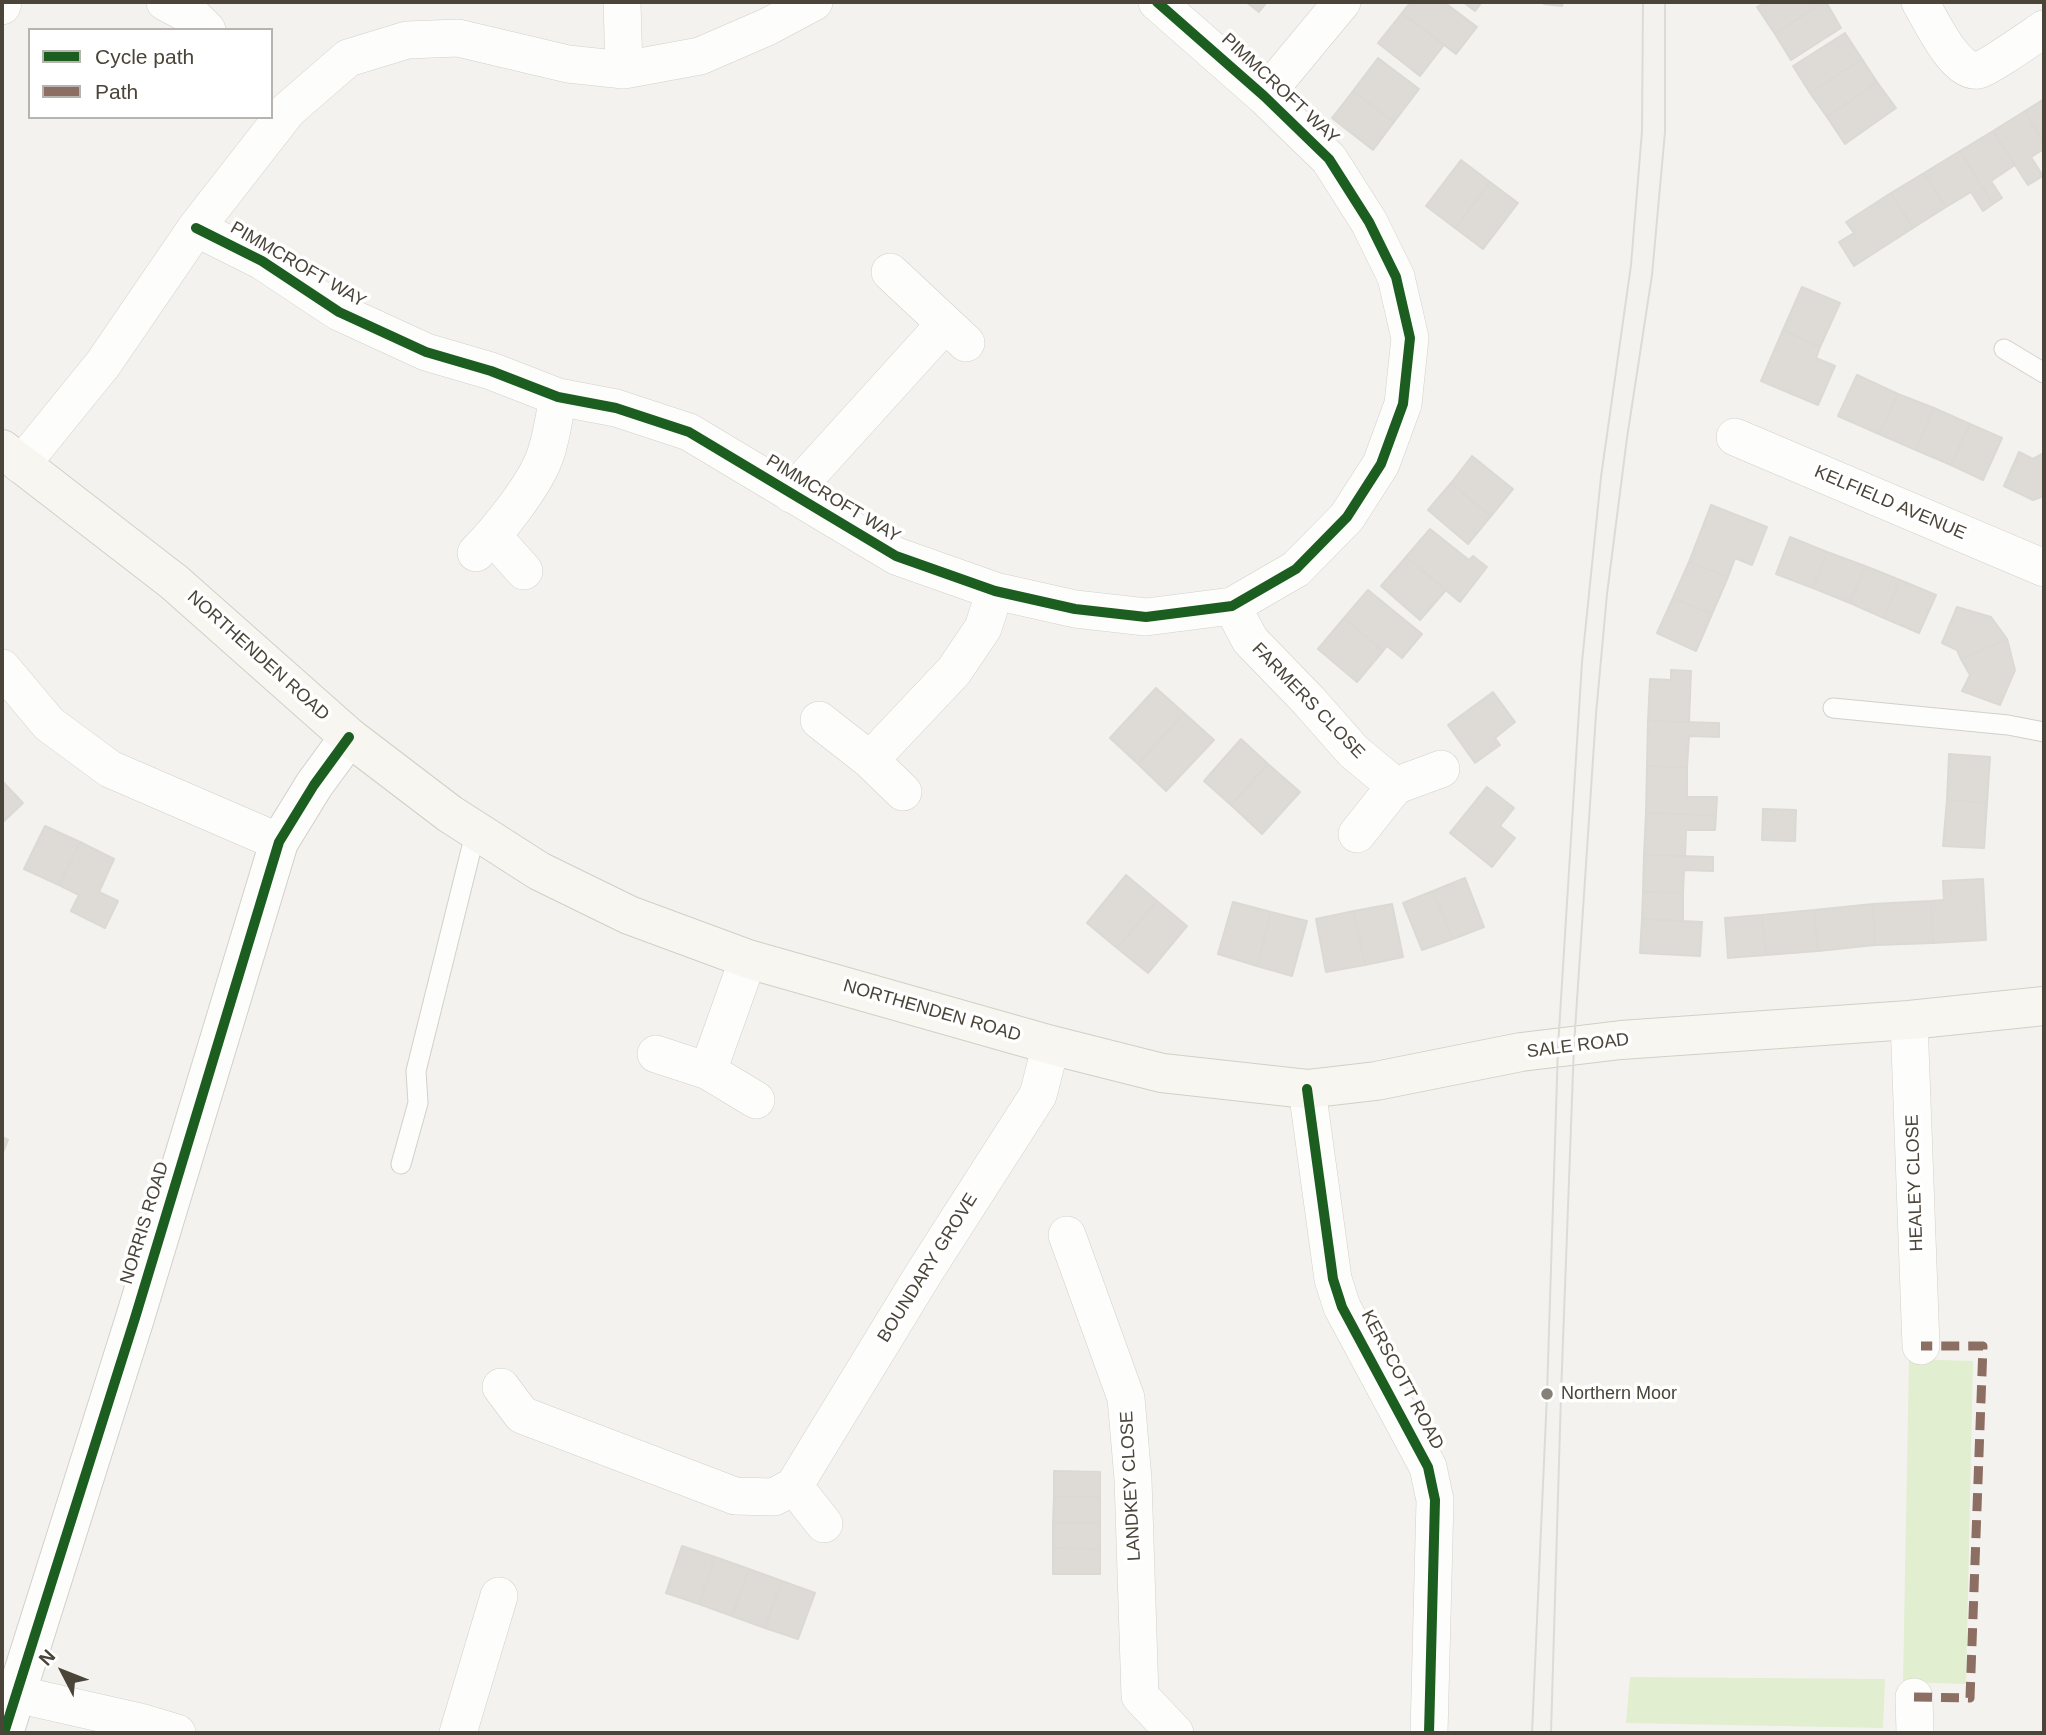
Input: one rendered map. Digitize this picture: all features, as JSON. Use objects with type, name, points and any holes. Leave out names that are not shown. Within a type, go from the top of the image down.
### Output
[{"type":"main road","name":"NORTHENDEN ROAD","points":[[11,457],[174,582],[349,737],[450,814],[539,871],[629,915],[748,959],[1116,1062]]},
{"type":"main road","name":"SALE ROAD","points":[[1116,1062],[1162,1073],[1307,1089],[1376,1081],[1521,1052],[1574,1045],[1909,1020],[2044,1006]]},
{"type":"street","points":[[165,2],[195,18],[205,28]]},
{"type":"street","points":[[622,2],[624,70]]},
{"type":"street","points":[[279,102],[348,58],[407,40],[458,38],[568,64],[624,70],[700,56],[767,27],[814,2]]},
{"type":"street","name":"PIMMCROFT WAY","points":[[196,228],[262,261],[339,312],[426,352],[491,371],[558,397],[616,408],[689,432],[896,556],[995,591],[1075,609],[1146,617],[1231,606],[1296,569],[1347,517],[1381,464],[1403,404],[1410,338],[1396,277],[1369,222],[1329,159],[1264,96],[1157,2]]},
{"type":"street","points":[[1264,96],[1342,2]]},
{"type":"street","points":[[1920,2],[1956,61],[1966,69],[1979,70],[2044,29]]},
{"type":"street","points":[[11,457],[103,364],[268,119]]},
{"type":"street","points":[[790,494],[956,334],[890,272]]},
{"type":"street","points":[[524,571],[484,544],[531,482],[545,457],[558,397]]},
{"type":"street","name":"KELFIELD AVENUE","points":[[1735,437],[2044,568]]},
{"type":"street","points":[[870,760],[954,671],[983,628],[995,591]]},
{"type":"street","name":"FARMERS CLOSE","points":[[1231,606],[1250,640],[1353,751],[1395,786]]},
{"type":"street","points":[[2,668],[49,724],[110,769],[279,842]]},
{"type":"street","points":[[819,720],[870,760],[903,792]]},
{"type":"street","name":"NORRIS ROAD","points":[[4,1733],[135,1318],[279,842],[314,785],[349,737]]},
{"type":"street","points":[[1357,834],[1395,786],[1441,769]]},
{"type":"street","points":[[708,1070],[748,959]]},
{"type":"street","name":"HEALEY CLOSE","points":[[1909,1020],[1921,1346]]},
{"type":"street","name":"BOUNDARY GROVE","points":[[794,1486],[924,1273],[1038,1094],[1051,1045]]},
{"type":"street","points":[[656,1054],[708,1070],[756,1100]]},
{"type":"street","name":"KERSCOTT ROAD","points":[[1307,1089],[1333,1279],[1342,1307],[1428,1467],[1435,1500],[1429,1733]]},
{"type":"street","name":"LANDKEY CLOSE","points":[[1066,1235],[1126,1398],[1133,1479],[1140,1696],[1175,1733]]},
{"type":"street","points":[[501,1387],[522,1415],[735,1496],[774,1497],[794,1486],[824,1524]]},
{"type":"street","points":[[458,1733],[499,1596]]},
{"type":"street","points":[[16,1694],[177,1733]]},
{"type":"street","points":[[1914,1697],[1914,1733]]},
{"type":"lane","points":[[2004,349],[2044,373]]},
{"type":"lane","points":[[1833,708],[2008,724],[2044,732]]},
{"type":"lane","points":[[401,1164],[418,1103],[416,1070],[476,830]]},
{"type":"green space","points":[[1909,1359],[1973,1361],[1966,1684],[1903,1682]]},
{"type":"green space","points":[[1630,1677],[1885,1679],[1883,1728],[1626,1723]]},
{"type":"building","points":[[1246,2],[1267,2],[1259,12]]},
{"type":"building","points":[[1411,2],[1444,2],[1477,27],[1456,54],[1402,13]]},
{"type":"building","points":[[1463,2],[1482,2],[1475,11]]},
{"type":"building","points":[[1563,2],[1562,6],[1544,4]]},
{"type":"building","points":[[1765,2],[1823,2],[1775,34],[1757,7]]},
{"type":"building","points":[[1826,2],[1841,28],[1791,60],[1775,34]]},
{"type":"building","points":[[1402,13],[1444,45],[1420,76],[1378,43]]},
{"type":"building","points":[[1845,33],[1862,59],[1810,93],[1793,66]]},
{"type":"building","points":[[1378,58],[1419,89],[1394,122],[1353,91]]},
{"type":"building","points":[[1862,59],[1877,82],[1827,117],[1810,93]]},
{"type":"building","points":[[1877,82],[1896,108],[1845,144],[1827,117]]},
{"type":"building","points":[[1353,91],[1394,122],[1373,150],[1332,118]]},
{"type":"building","points":[[2044,99],[2044,143],[2025,111]]},
{"type":"building","points":[[2025,111],[2044,143],[2044,149],[2031,157],[2043,176],[2028,185],[1993,131]]},
{"type":"building","points":[[1993,131],[2015,165],[1991,181],[2002,198],[1993,204],[1960,151]]},
{"type":"building","points":[[1960,151],[1993,204],[1983,211],[1971,192],[1946,207],[1924,173]]},
{"type":"building","points":[[1461,160],[1490,182],[1455,228],[1426,206]]},
{"type":"building","points":[[1924,173],[1946,207],[1913,228],[1891,193]]},
{"type":"building","points":[[1490,182],[1518,203],[1483,249],[1455,228]]},
{"type":"building","points":[[1891,193],[1913,228],[1854,266],[1839,242],[1854,233],[1846,222]]},
{"type":"building","points":[[1802,287],[1840,303],[1820,347],[1783,330]]},
{"type":"building","points":[[1783,330],[1820,347],[1816,358],[1835,366],[1818,405],[1761,381]]},
{"type":"building","points":[[1857,375],[1898,394],[1879,434],[1838,416]]},
{"type":"building","points":[[1898,394],[1934,408],[1916,450],[1879,434]]},
{"type":"building","points":[[1934,408],[1970,424],[1951,465],[1916,450]]},
{"type":"building","points":[[1970,424],[2002,438],[1983,480],[1951,465]]},
{"type":"building","points":[[2019,452],[2033,459],[2044,453],[2044,496],[2033,500],[2004,486]]},
{"type":"building","points":[[1472,456],[1513,489],[1491,516],[1451,483]]},
{"type":"building","points":[[1451,483],[1491,516],[1468,544],[1428,510]]},
{"type":"building","points":[[1711,505],[1767,527],[1752,565],[1735,558],[1728,577],[1689,562]]},
{"type":"building","points":[[1430,529],[1469,560],[1473,556],[1487,567],[1460,602],[1406,557]]},
{"type":"building","points":[[1790,537],[1827,552],[1813,588],[1776,574]]},
{"type":"building","points":[[1827,552],[1865,566],[1850,603],[1813,588]]},
{"type":"building","points":[[1406,557],[1446,590],[1420,620],[1381,586]]},
{"type":"building","points":[[1689,562],[1728,577],[1712,614],[1673,598]]},
{"type":"building","points":[[1865,566],[1900,580],[1884,618],[1850,603]]},
{"type":"building","points":[[1900,580],[1936,595],[1919,633],[1884,618]]},
{"type":"building","points":[[1368,590],[1422,634],[1402,658],[1387,646],[1383,651],[1344,618]]},
{"type":"building","points":[[1673,598],[1712,614],[1696,651],[1657,633]]},
{"type":"building","points":[[1957,607],[1991,617],[2007,639],[1961,659],[1957,650],[1942,643]]},
{"type":"building","points":[[1344,618],[1383,651],[1357,682],[1318,649]]},
{"type":"building","points":[[2007,639],[2015,670],[2000,705],[1962,691],[1970,675],[1961,659]]},
{"type":"building","points":[[1671,670],[1691,671],[1689,722],[1648,721],[1650,679],[1671,680]]},
{"type":"building","points":[[1156,688],[1184,713],[1138,764],[1110,738]]},
{"type":"building","points":[[1493,692],[1515,722],[1495,738],[1500,745],[1475,763],[1448,725]]},
{"type":"building","points":[[1184,713],[1214,740],[1166,791],[1138,764]]},
{"type":"building","points":[[1648,721],[1719,723],[1719,737],[1689,736],[1687,767],[1647,766]]},
{"type":"building","points":[[1241,739],[1268,764],[1231,805],[1204,781]]},
{"type":"building","points":[[1949,754],[1990,757],[1987,803],[1947,800]]},
{"type":"building","points":[[1268,764],[1300,792],[1262,834],[1231,805]]},
{"type":"building","points":[[1647,766],[1687,767],[1687,797],[1717,797],[1716,815],[1646,813]]},
{"type":"building","points":[[2,781],[23,803],[2,823]]},
{"type":"building","points":[[1487,787],[1514,808],[1500,826],[1515,838],[1492,867],[1450,833]]},
{"type":"building","points":[[1947,800],[1987,803],[1984,848],[1943,846]]},
{"type":"building","points":[[1763,809],[1796,810],[1795,841],[1762,840]]},
{"type":"building","points":[[1646,813],[1716,815],[1715,830],[1686,830],[1685,856],[1644,855]]},
{"type":"building","points":[[45,826],[80,842],[59,885],[24,869]]},
{"type":"building","points":[[80,842],[114,859],[99,892],[118,901],[105,928],[71,911],[79,895],[59,885]]},
{"type":"building","points":[[1644,855],[1713,857],[1713,871],[1684,870],[1683,893],[1643,892]]},
{"type":"building","points":[[1126,875],[1157,901],[1117,948],[1087,923]]},
{"type":"building","points":[[1465,878],[1484,927],[1453,939],[1433,891]]},
{"type":"building","points":[[1983,879],[1986,940],[1933,943],[1931,901],[1944,900],[1943,881]]},
{"type":"building","points":[[1433,891],[1453,939],[1422,950],[1403,903]]},
{"type":"building","points":[[1643,892],[1683,893],[1683,921],[1642,919]]},
{"type":"building","points":[[1157,901],[1187,926],[1148,973],[1117,948]]},
{"type":"building","points":[[1931,901],[1933,943],[1875,945],[1873,904]]},
{"type":"building","points":[[1233,902],[1271,912],[1257,966],[1218,954]]},
{"type":"building","points":[[1392,904],[1403,957],[1365,965],[1354,911]]},
{"type":"building","points":[[1873,904],[1875,945],[1818,951],[1814,910]]},
{"type":"building","points":[[1814,910],[1818,951],[1766,955],[1762,915]]},
{"type":"building","points":[[1354,911],[1365,965],[1326,972],[1316,919]]},
{"type":"building","points":[[1271,912],[1307,921],[1292,976],[1257,966]]},
{"type":"building","points":[[1762,915],[1766,955],[1728,958],[1725,918]]},
{"type":"building","points":[[1642,919],[1702,922],[1700,956],[1640,953]]},
{"type":"building","points":[[2,1137],[8,1140],[2,1155]]},
{"type":"building","points":[[1054,1471],[1100,1472],[1100,1497],[1054,1497]]},
{"type":"building","points":[[1054,1497],[1100,1497],[1100,1523],[1053,1523]]},
{"type":"building","points":[[1053,1523],[1100,1523],[1100,1549],[1053,1548]]},
{"type":"building","points":[[682,1546],[715,1557],[699,1604],[666,1593]]},
{"type":"building","points":[[1053,1548],[1100,1549],[1100,1574],[1053,1574]]},
{"type":"building","points":[[715,1557],[749,1569],[732,1616],[699,1604]]},
{"type":"building","points":[[749,1569],[782,1581],[765,1628],[732,1616]]},
{"type":"building","points":[[782,1581],[815,1593],[798,1639],[765,1628]]},
{"type":"tram line","points":[[1532,1733],[1547,1394],[1558,1047],[1582,662],[1601,477],[1631,265],[1642,131],[1643,2]]},
{"type":"tram line","points":[[1551,1733],[1574,1045],[1596,714],[1607,594],[1652,275],[1665,132],[1665,2]]},
{"type":"marked path","points":[[1914,1697],[1970,1698],[1983,1346],[1921,1346]]},
{"type":"cycle path","points":[[196,228],[262,261],[339,312],[426,352],[491,371],[558,397],[616,408],[689,432],[896,556],[995,591],[1075,609],[1146,617],[1232,606],[1296,569],[1347,517],[1381,464],[1403,404],[1410,338],[1396,277],[1369,222],[1329,159],[1264,96],[1157,2]]},
{"type":"cycle path","points":[[4,1733],[135,1318],[279,842],[314,785],[349,737]]},
{"type":"cycle path","points":[[1307,1089],[1333,1279],[1342,1307],[1428,1467],[1435,1500],[1429,1733]]},
{"type":"place","name":"Northern Moor","points":[[1547,1394]]}]
